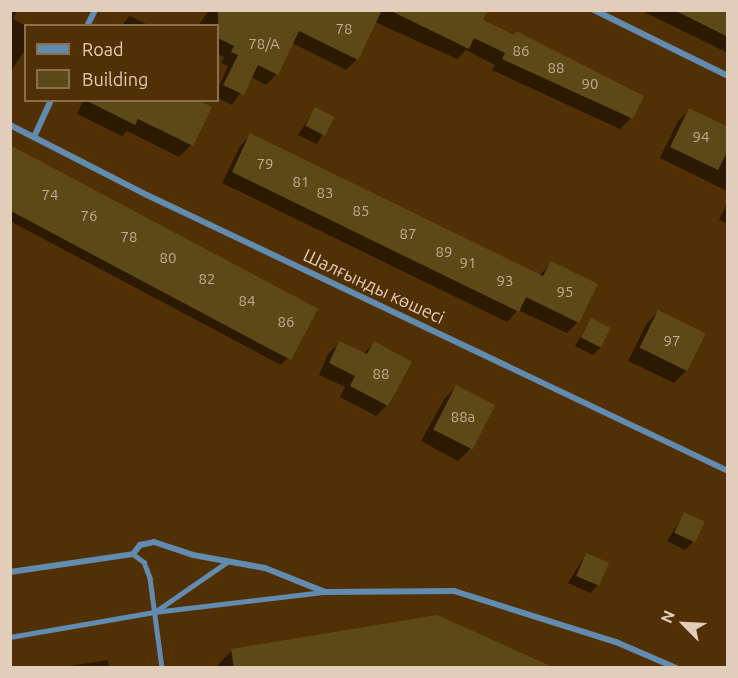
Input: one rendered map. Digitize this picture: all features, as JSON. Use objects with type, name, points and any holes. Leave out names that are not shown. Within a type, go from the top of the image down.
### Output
[{"type":"street","points":[[88,24],[95,10]]},
{"type":"street","points":[[594,10],[728,76]]},
{"type":"street","points":[[34,136],[50,102]]},
{"type":"street","name":"Шалғынды көшесі","points":[[10,125],[147,195],[728,471]]},
{"type":"street","points":[[10,572],[133,554],[140,545],[154,542],[227,562],[265,568],[326,592],[454,591],[616,642],[676,668]]},
{"type":"lane","points":[[133,554],[144,562],[150,578],[162,668]]},
{"type":"lane","points":[[154,612],[227,562]]},
{"type":"lane","points":[[10,637],[154,612],[326,592]]},
{"type":"building","points":[[218,10],[382,10],[358,60],[299,31],[278,75],[258,65],[244,95],[223,85],[238,55],[231,52],[234,46],[219,38]]},
{"type":"building","points":[[389,10],[488,10],[483,20],[514,35],[516,31],[644,96],[633,119],[502,59],[505,53],[474,38],[469,49]]},
{"type":"building","points":[[674,10],[728,10],[728,37]]},
{"type":"building","points":[[89,102],[202,102],[212,107],[193,146],[138,119],[135,125]]},
{"type":"building","points":[[315,107],[335,117],[325,136],[305,126]]},
{"type":"building","points":[[689,108],[728,127],[728,150],[718,170],[670,147]]},
{"type":"building","points":[[250,133],[543,276],[551,261],[598,284],[579,323],[526,297],[519,312],[232,172]]},
{"type":"building","points":[[10,145],[318,309],[291,360],[10,211]]},
{"type":"building","points":[[658,310],[706,333],[687,371],[640,348]]},
{"type":"building","points":[[591,318],[611,328],[601,348],[581,338]]},
{"type":"building","points":[[339,341],[367,354],[374,341],[412,362],[388,406],[350,386],[355,376],[329,363]]},
{"type":"building","points":[[456,385],[495,405],[473,450],[433,430]]},
{"type":"building","points":[[684,512],[705,522],[695,543],[674,533]]},
{"type":"building","points":[[586,553],[609,563],[599,586],[576,576]]},
{"type":"building","points":[[437,615],[555,668],[234,668],[231,649]]}]
